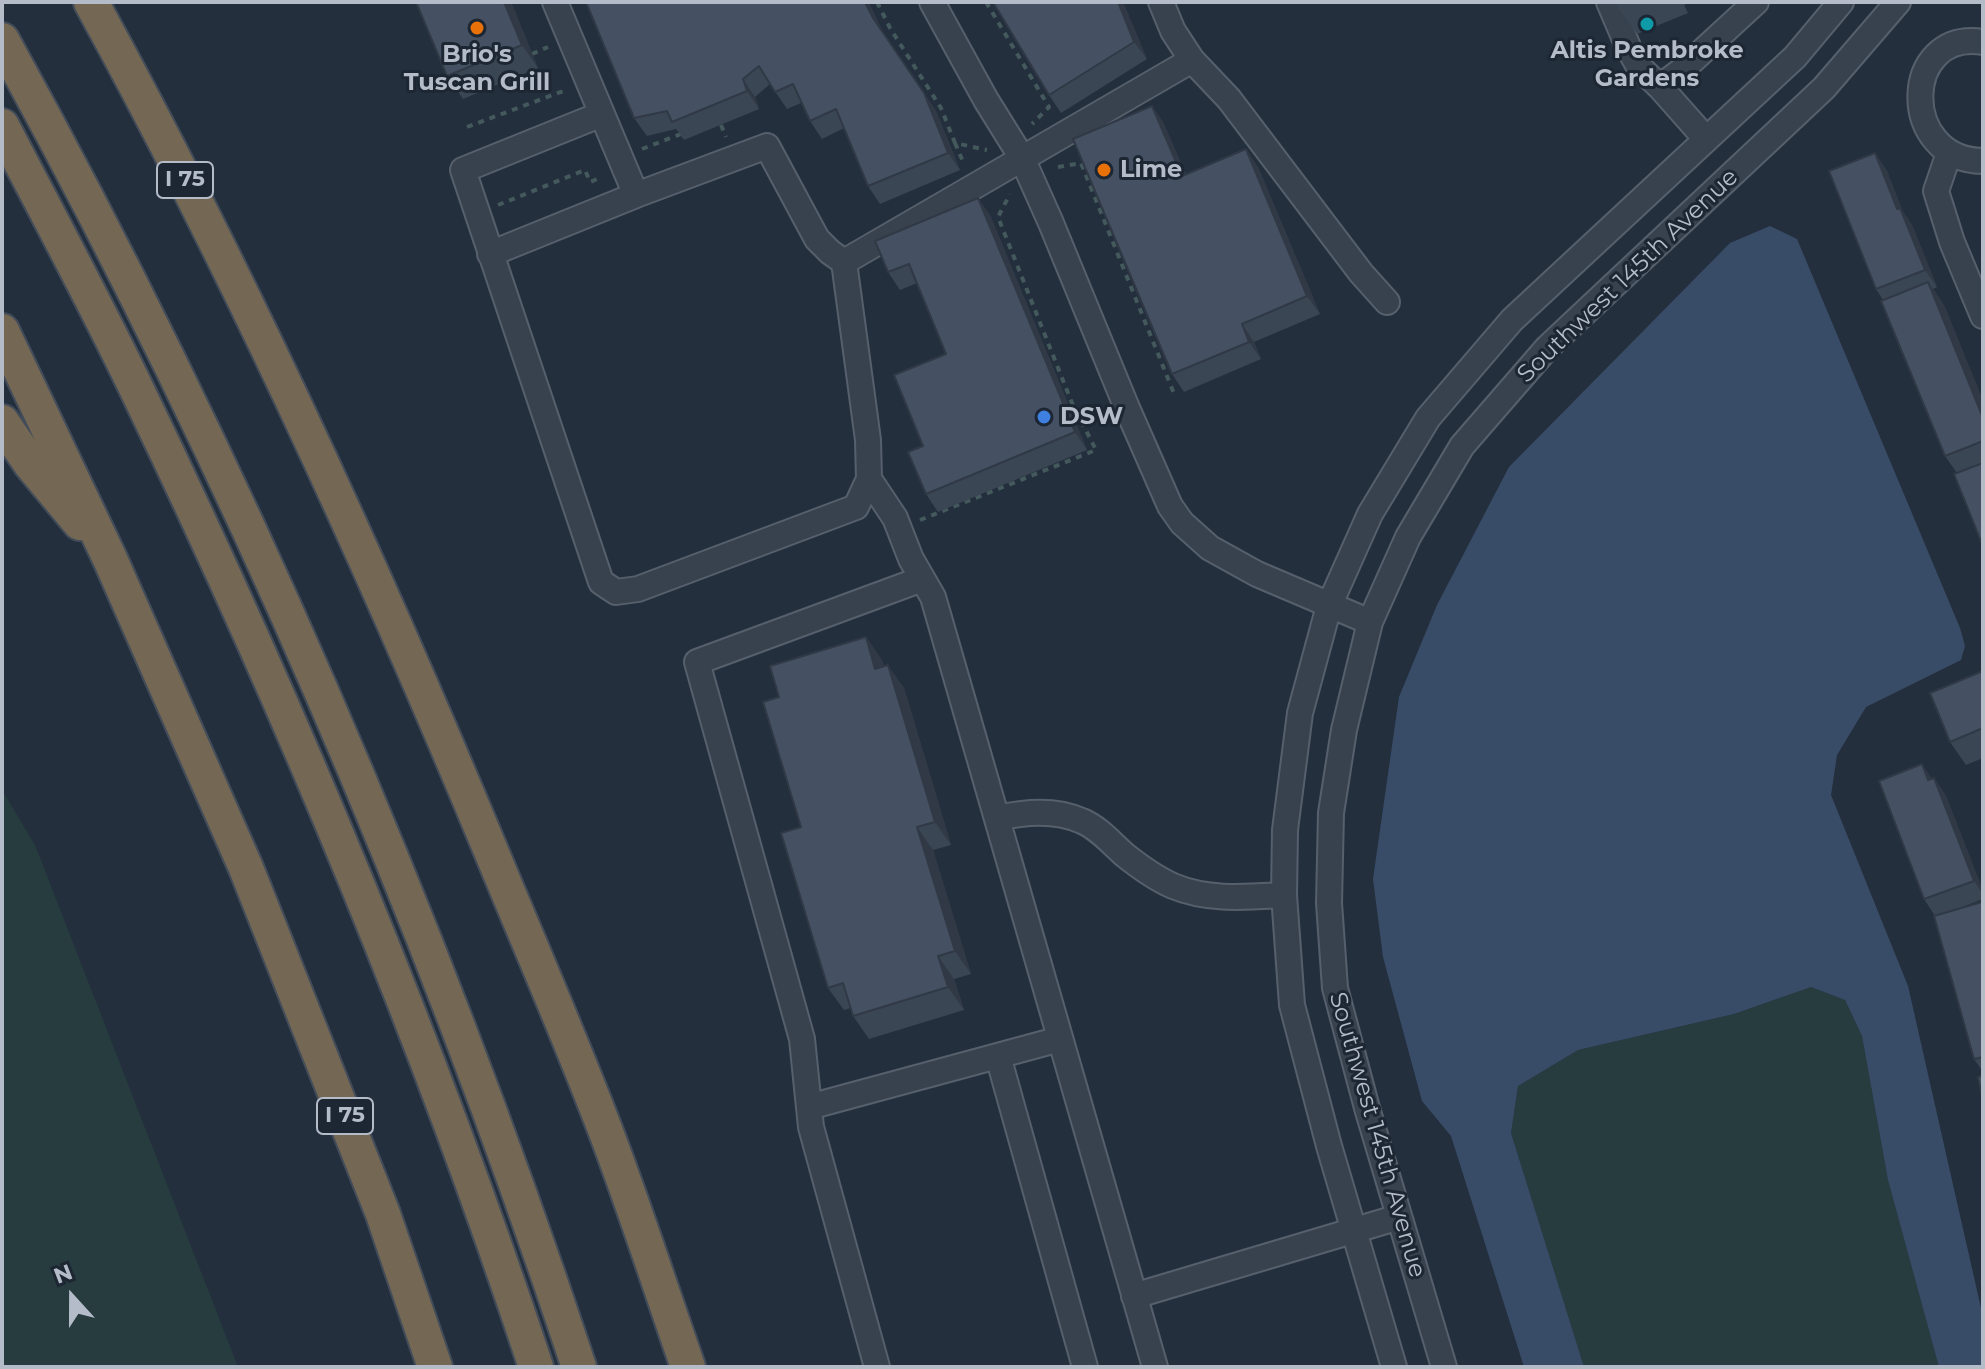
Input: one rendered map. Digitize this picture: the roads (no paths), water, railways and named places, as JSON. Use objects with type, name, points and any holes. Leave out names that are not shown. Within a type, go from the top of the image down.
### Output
[{"type":"highway","name":"I 75","points":[[91,2],[180,170],[371,569],[429,702],[609,1141],[688,1367]]},
{"type":"highway","points":[[108,2],[113,42]]},
{"type":"highway","points":[[2,40],[173,371],[302,649],[379,830],[471,1062],[579,1367]]},
{"type":"highway","points":[[2,126],[137,390],[270,679],[406,1008],[536,1367]]},
{"type":"highway","name":"I 75","points":[[2,331],[110,559],[252,883],[383,1214],[435,1367]]},
{"type":"highway","points":[[2,422],[30,463],[110,559]]},
{"type":"street","points":[[555,2],[636,195]]},
{"type":"street","points":[[932,2],[1022,158],[1127,408],[1170,506],[1182,523],[1210,548],[1257,574],[1370,622]]},
{"type":"street","points":[[1161,2],[1173,31],[1192,60],[1229,99],[1361,273],[1387,302]]},
{"type":"street","points":[[1609,2],[1639,67],[1706,139]]},
{"type":"street","points":[[1660,87],[1756,2]]},
{"type":"street","name":"Southwest 145th Avenue","points":[[1394,1367],[1329,1146],[1292,1005],[1284,895],[1285,830],[1300,713],[1329,606],[1370,514],[1428,418],[1512,320],[1795,57],[1841,2]]},
{"type":"street","name":"Southwest 145th Avenue","points":[[1444,1367],[1367,1108],[1335,988],[1329,903],[1331,813],[1344,730],[1370,622],[1408,537],[1462,446],[1547,348],[1824,88],[1898,2]]},
{"type":"street","points":[[1982,39],[1960,42],[1939,52],[1923,76],[1919,102],[1924,124],[1949,153],[1968,161],[1983,161]]},
{"type":"street","points":[[844,262],[1192,60]]},
{"type":"street","points":[[490,254],[767,146],[817,239],[844,262],[868,440],[869,479],[856,507],[638,589],[616,592],[601,582],[490,254],[463,170],[602,114]]},
{"type":"street","points":[[1949,153],[1936,191],[1952,242],[1983,316]]},
{"type":"street","points":[[869,479],[895,518],[911,559],[933,597],[1155,1367]]},
{"type":"street","points":[[877,1367],[811,1127],[802,1039],[697,662],[922,579]]},
{"type":"street","points":[[997,818],[1045,812],[1066,815],[1084,821],[1126,856],[1174,886],[1226,897],[1284,895]]},
{"type":"street","points":[[809,1107],[1060,1039]]},
{"type":"street","points":[[998,1056],[1085,1367]]},
{"type":"street","points":[[1134,1296],[1399,1217]]},
{"type":"water","points":[[1770,226],[1797,239],[1965,646],[1961,660],[1866,707],[1837,755],[1831,795],[1908,986],[1983,1317],[1983,1367],[1939,1367],[1888,1180],[1862,1036],[1845,1000],[1811,987],[1734,1014],[1578,1050],[1518,1086],[1511,1133],[1584,1367],[1524,1367],[1451,1136],[1422,1101],[1383,957],[1373,879],[1399,697],[1437,605],[1509,467],[1730,243]]},
{"type":"place","name":"Altis Pembroke Gardens","points":[[1647,24]]},
{"type":"place","name":"Brio's Tuscan Grill","points":[[477,28]]},
{"type":"place","name":"Lime","points":[[1104,170]]},
{"type":"place","name":"DSW","points":[[1044,417]]}]
